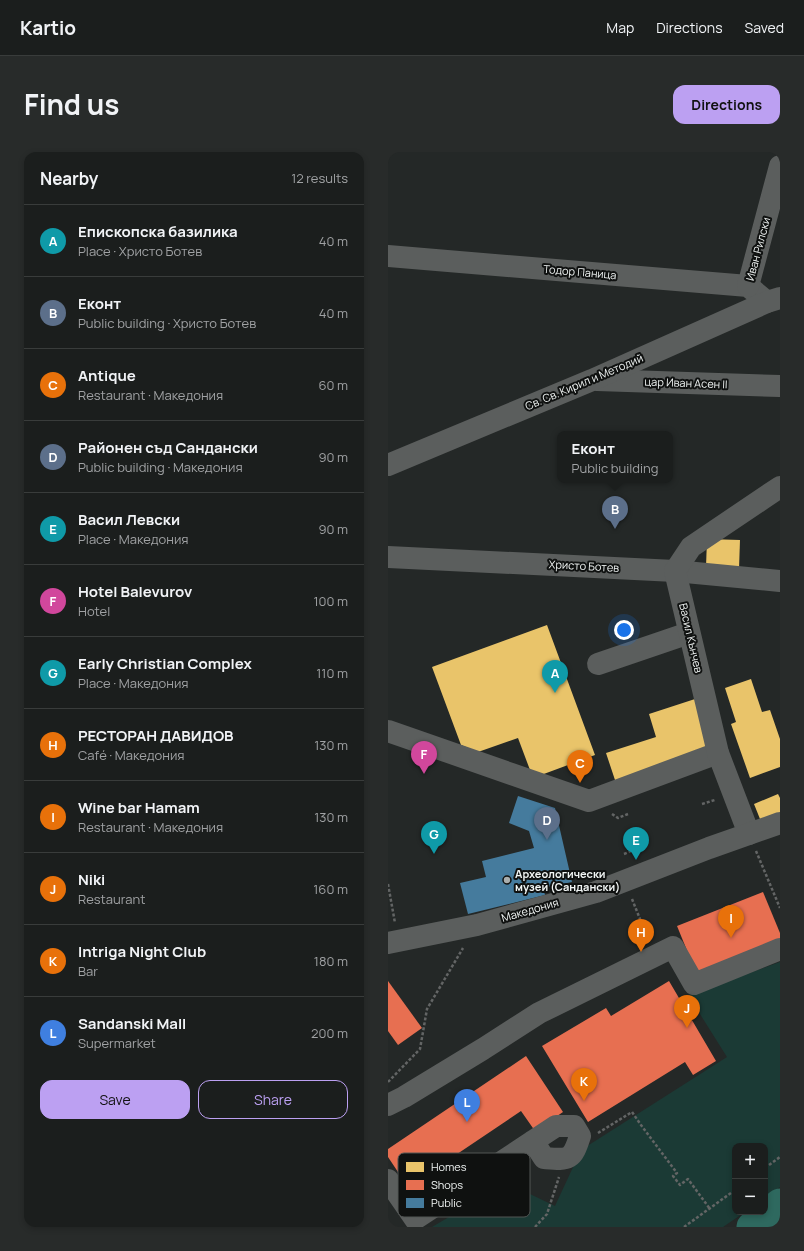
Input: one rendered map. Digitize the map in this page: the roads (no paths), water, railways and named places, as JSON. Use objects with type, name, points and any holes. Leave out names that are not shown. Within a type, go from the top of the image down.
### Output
[{"type":"street","name":"Иван Рилски","points":[[748,286],[780,166]]},
{"type":"street","name":"Тодор Паница","points":[[388,256],[748,286]]},
{"type":"street","points":[[748,286],[774,300]]},
{"type":"street","name":"Св. Св. Кирил и Методий","points":[[388,465],[592,380],[774,300]]},
{"type":"street","name":"цар Иван Асен II","points":[[592,380],[780,386]]},
{"type":"street","points":[[675,571],[690,547],[780,487]]},
{"type":"street","name":"Христо Ботев","points":[[388,557],[675,571],[780,581]]},
{"type":"street","name":"Васил Кънчев","points":[[675,571],[718,753],[749,834]]},
{"type":"street","points":[[598,664],[690,633]]},
{"type":"street","points":[[388,731],[589,801],[718,753]]},
{"type":"street","name":"Македония","points":[[393,942],[477,925],[596,892],[709,848],[780,823]]},
{"type":"street","points":[[388,1105],[444,1073],[539,1013],[673,947],[694,984],[780,950]]},
{"type":"street","points":[[517,1153],[556,1126],[574,1126],[580,1136],[571,1152],[544,1158],[534,1142]]},
{"type":"street","points":[[388,1180],[398,1194]]},
{"type":"waterway","points":[[752,1227],[780,1204]]},
{"type":"place","name":"Еконт","points":[[615,529]]},
{"type":"place","name":"Епископска базилика","points":[[555,693]]},
{"type":"place","name":"Hotel Balevurov","points":[[424,774]]},
{"type":"place","name":"Antique","points":[[580,783]]},
{"type":"place","name":"Районен съд Сандански","points":[[547,840]]},
{"type":"place","name":"Early Christian Complex","points":[[434,854]]},
{"type":"place","name":"Васил Левски","points":[[636,860]]},
{"type":"place","name":"Археологически музей (Сандански)","points":[[507,880]]},
{"type":"place","name":"Wine bar Hamam","points":[[731,938]]},
{"type":"place","name":"РЕСТОРАН ДАВИДОВ","points":[[641,952]]},
{"type":"place","name":"Niki","points":[[687,1028]]},
{"type":"place","name":"Intriga Night Club","points":[[584,1101]]},
{"type":"place","name":"Sandanski Mall","points":[[467,1122]]}]
